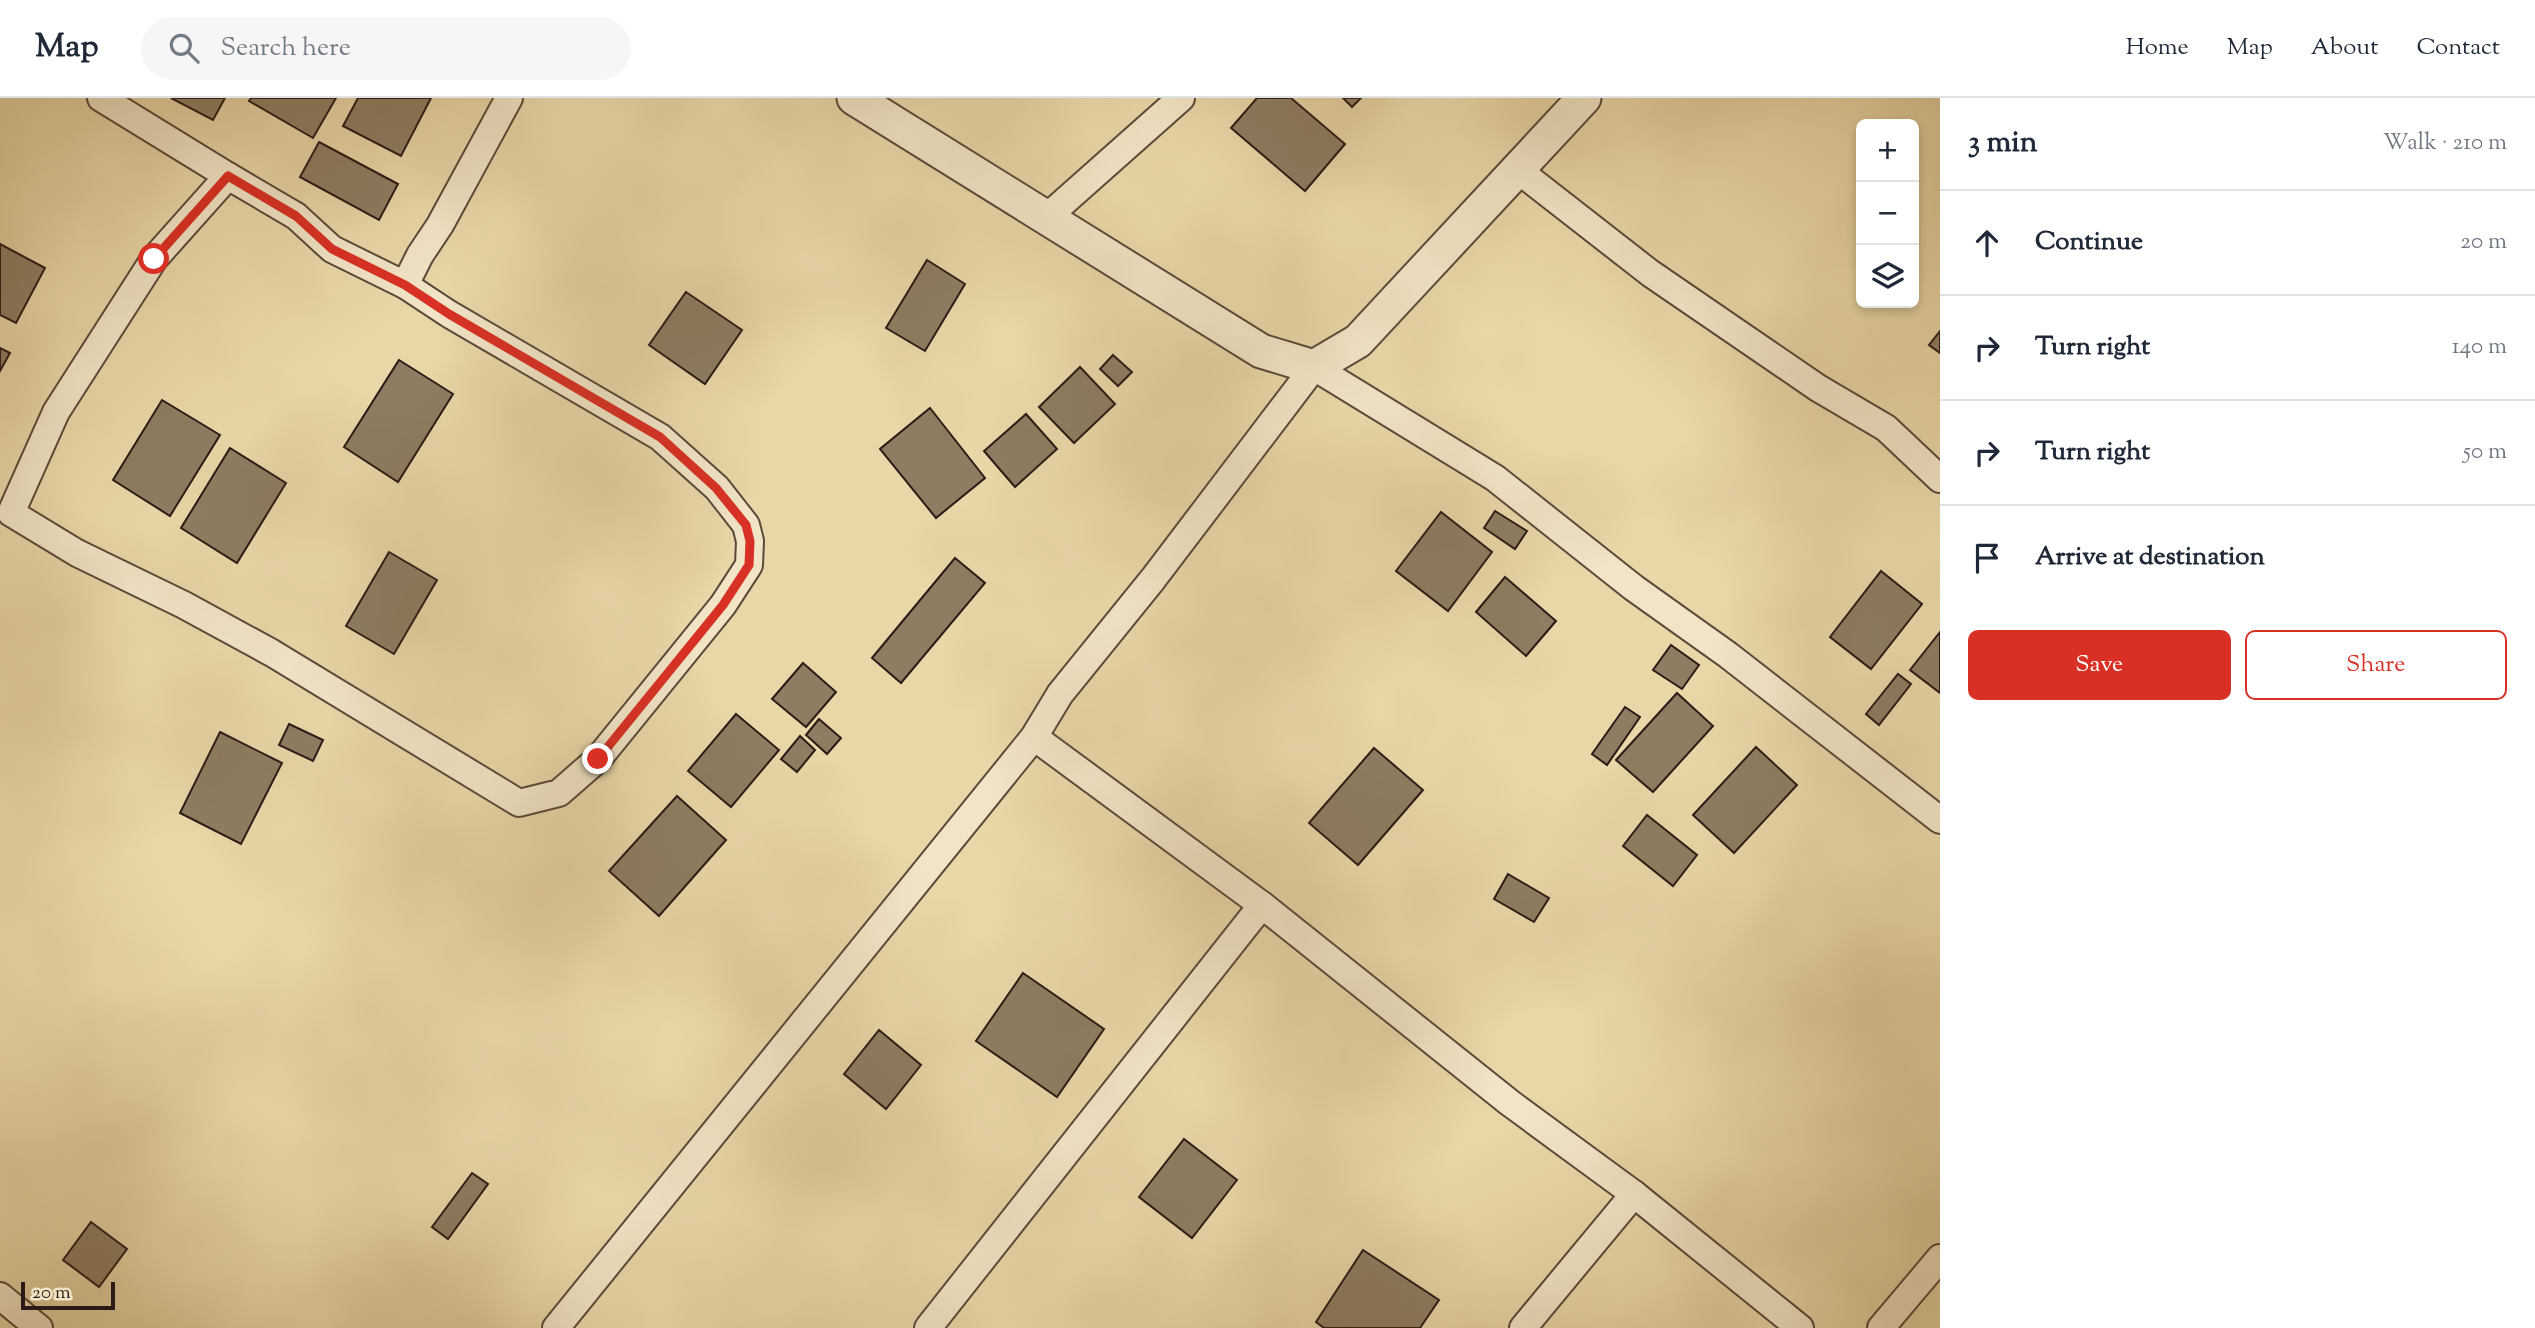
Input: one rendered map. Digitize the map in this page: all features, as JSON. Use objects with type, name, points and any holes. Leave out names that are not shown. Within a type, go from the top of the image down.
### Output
[{"type":"street","points":[[101,98],[296,216],[332,249],[405,285],[449,314],[660,437],[716,488],[746,525],[750,541],[749,565],[723,605],[598,759],[559,793],[519,803],[272,653],[184,605],[77,553],[5,522],[56,412],[154,259],[228,176]]},
{"type":"street","points":[[405,285],[509,98]]},
{"type":"street","points":[[854,98],[1261,351],[1314,367],[1494,478],[1940,820]]},
{"type":"street","points":[[1047,217],[1181,98]]},
{"type":"street","points":[[556,1328],[1034,737],[1060,694],[1153,579],[1314,367],[1358,341],[1584,98]]},
{"type":"street","points":[[1518,170],[1650,273],[1818,388],[1886,428],[1940,479]]},
{"type":"street","points":[[1034,737],[1262,905],[1510,1103],[1634,1194],[1800,1328]]},
{"type":"street","points":[[928,1328],[1262,905]]},
{"type":"street","points":[[1523,1328],[1634,1194]]},
{"type":"street","points":[[1881,1328],[1940,1258]]},
{"type":"street","points":[[0,1296],[39,1328]]},
{"type":"building","points":[[171,98],[225,98],[213,120]]},
{"type":"building","points":[[251,98],[336,98],[313,138],[249,101]]},
{"type":"building","points":[[358,98],[431,98],[401,156],[343,126]]},
{"type":"building","points":[[1257,98],[1291,98],[1345,144],[1305,191],[1231,128]]},
{"type":"building","points":[[1343,98],[1361,98],[1352,107]]},
{"type":"building","points":[[319,142],[398,184],[379,220],[300,177]]},
{"type":"building","points":[[0,244],[45,268],[16,323],[0,315]]},
{"type":"building","points":[[927,260],[965,284],[925,351],[886,328]]},
{"type":"building","points":[[686,292],[742,330],[705,384],[649,345]]},
{"type":"building","points":[[1940,331],[1940,353],[1929,345]]},
{"type":"building","points":[[0,348],[10,353],[0,371]]},
{"type":"building","points":[[1113,355],[1132,372],[1118,386],[1100,369]]},
{"type":"building","points":[[399,360],[453,394],[398,482],[344,447]]},
{"type":"building","points":[[1080,367],[1115,404],[1074,443],[1039,407]]},
{"type":"building","points":[[162,400],[220,435],[170,516],[113,480]]},
{"type":"building","points":[[930,408],[985,478],[936,518],[880,449]]},
{"type":"building","points":[[1026,414],[1057,449],[1015,487],[984,451]]},
{"type":"building","points":[[230,448],[286,483],[237,563],[181,528]]},
{"type":"building","points":[[1495,511],[1527,531],[1515,549],[1484,528]]},
{"type":"building","points":[[1441,512],[1492,552],[1448,611],[1396,571]]},
{"type":"building","points":[[389,552],[437,580],[394,654],[346,626]]},
{"type":"building","points":[[955,558],[985,583],[901,683],[872,658]]},
{"type":"building","points":[[1881,571],[1922,604],[1871,669],[1830,637]]},
{"type":"building","points":[[1505,577],[1556,621],[1526,656],[1476,612]]},
{"type":"building","points":[[1940,632],[1940,693],[1910,670]]},
{"type":"building","points":[[1671,645],[1699,665],[1682,689],[1653,670]]},
{"type":"building","points":[[803,663],[836,692],[806,727],[772,699]]},
{"type":"building","points":[[1898,674],[1911,684],[1879,725],[1866,714]]},
{"type":"building","points":[[1677,693],[1713,726],[1653,792],[1616,760]]},
{"type":"building","points":[[1625,707],[1640,717],[1607,765],[1592,754]]},
{"type":"building","points":[[736,714],[779,750],[731,807],[688,771]]},
{"type":"building","points":[[819,719],[841,738],[827,754],[806,735]]},
{"type":"building","points":[[289,724],[323,740],[313,761],[279,745]]},
{"type":"building","points":[[220,732],[282,763],[241,844],[180,813]]},
{"type":"building","points":[[800,736],[815,750],[797,772],[781,759]]},
{"type":"building","points":[[1756,747],[1797,785],[1734,853],[1693,815]]},
{"type":"building","points":[[1374,748],[1423,790],[1358,865],[1309,823]]},
{"type":"building","points":[[677,796],[726,840],[659,916],[609,871]]},
{"type":"building","points":[[1647,815],[1697,855],[1673,886],[1623,846]]},
{"type":"building","points":[[1508,874],[1549,898],[1534,922],[1494,899]]},
{"type":"building","points":[[1023,973],[1104,1029],[1057,1097],[976,1041]]},
{"type":"building","points":[[879,1030],[921,1065],[886,1109],[844,1074]]},
{"type":"building","points":[[1184,1139],[1237,1180],[1192,1238],[1139,1197]]},
{"type":"building","points":[[472,1173],[488,1184],[448,1239],[432,1227]]},
{"type":"building","points":[[91,1222],[127,1249],[99,1287],[63,1260]]},
{"type":"building","points":[[1363,1250],[1439,1300],[1420,1328],[1324,1328],[1316,1322]]},
{"type":"route","points":[[154,259],[228,176],[296,216],[332,249],[405,285],[449,314],[660,437],[716,488],[746,525],[750,541],[749,565],[723,605],[598,759]]}]
